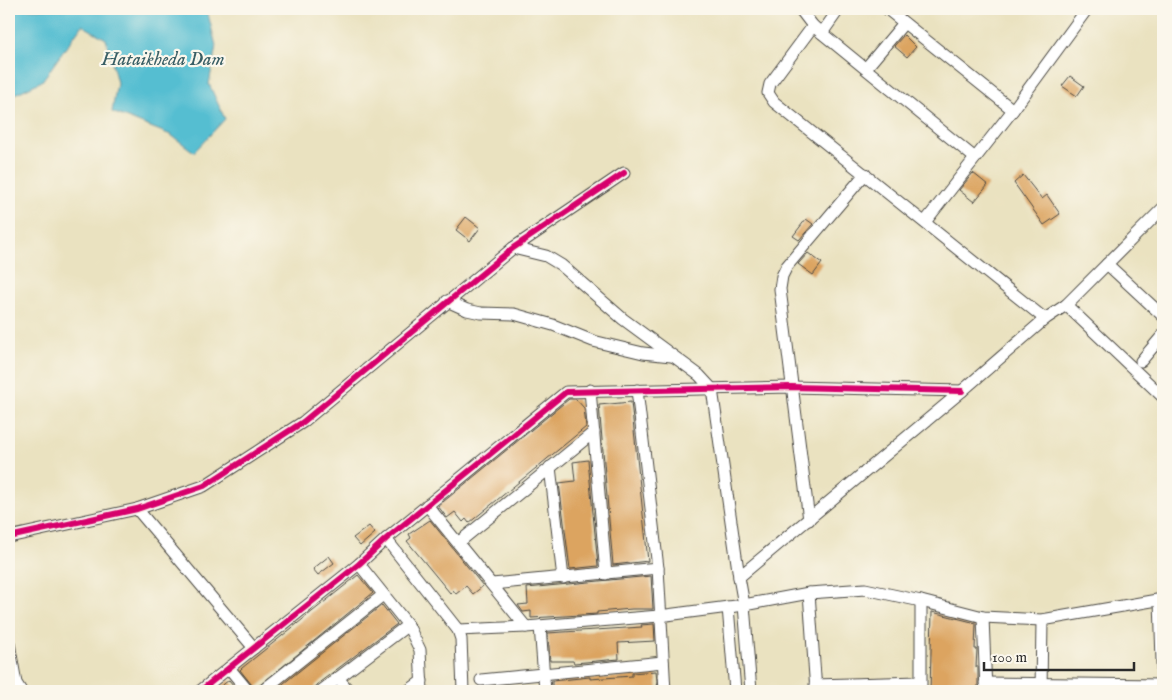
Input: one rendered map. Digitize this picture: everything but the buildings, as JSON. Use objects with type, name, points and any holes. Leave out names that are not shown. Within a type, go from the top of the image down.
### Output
[{"type":"street","points":[[800,9],[818,30],[975,158]]},
{"type":"street","points":[[839,9],[770,84],[768,93],[774,102],[1045,319]]},
{"type":"street","points":[[887,9],[1013,110]]},
{"type":"street","points":[[925,222],[1013,110],[1087,9]]},
{"type":"street","points":[[866,68],[904,23]]},
{"type":"street","points":[[9,537],[137,509],[204,486],[303,422],[513,248],[624,173]]},
{"type":"street","points":[[809,520],[780,289],[782,276],[787,266],[865,174]]},
{"type":"street","points":[[739,577],[962,391],[1045,319],[1066,305],[1163,208]]},
{"type":"street","points":[[513,248],[546,256],[561,265],[604,304],[671,356],[700,375],[712,390],[744,605],[751,691]]},
{"type":"street","points":[[1107,264],[1163,316]]},
{"type":"street","points":[[447,301],[467,310],[481,313],[514,314],[553,325],[593,340],[643,352],[671,356]]},
{"type":"street","points":[[1066,305],[1163,397]]},
{"type":"street","points":[[1141,361],[1163,335]]},
{"type":"street","points":[[200,691],[359,564],[386,539],[566,392],[791,387],[962,391]]},
{"type":"street","points":[[590,390],[606,574]]},
{"type":"street","points":[[637,390],[658,568],[665,691]]},
{"type":"street","points":[[458,543],[594,432]]},
{"type":"street","points":[[550,467],[563,578]]},
{"type":"street","points":[[427,505],[526,627]]},
{"type":"street","points":[[137,509],[254,648]]},
{"type":"street","points":[[386,539],[458,630],[461,639],[463,691]]},
{"type":"street","points":[[359,564],[408,626],[420,650],[422,686],[408,691]]},
{"type":"street","points":[[492,584],[658,568]]},
{"type":"street","points":[[458,630],[526,627],[660,616],[744,605],[809,593],[864,589],[983,617],[1042,620],[1162,600],[1163,691]]},
{"type":"street","points":[[809,593],[815,688],[920,687],[921,601]]},
{"type":"street","points":[[262,691],[382,595]]},
{"type":"street","points":[[728,607],[735,691]]},
{"type":"street","points":[[983,617],[986,687],[1163,685]]},
{"type":"street","points":[[1041,687],[1042,620]]},
{"type":"street","points":[[321,691],[408,626]]},
{"type":"street","points":[[540,626],[545,691]]},
{"type":"street","points":[[9,643],[16,683],[21,691]]},
{"type":"street","points":[[481,680],[663,662]]},
{"type":"street","points":[[229,668],[248,691]]},
{"type":"street","points":[[338,678],[349,691]]},
{"type":"water","name":"Hataikheda Dam","points":[[9,9],[211,9],[208,14],[216,46],[209,84],[225,119],[194,152],[171,135],[112,112],[117,83],[106,39],[82,25],[42,81],[9,97]]},
{"type":"cycle path","points":[[9,537],[137,509],[204,486],[303,422],[513,248],[624,173]]},
{"type":"cycle path","points":[[200,691],[359,564],[386,539],[566,392],[791,387],[962,391]]}]
